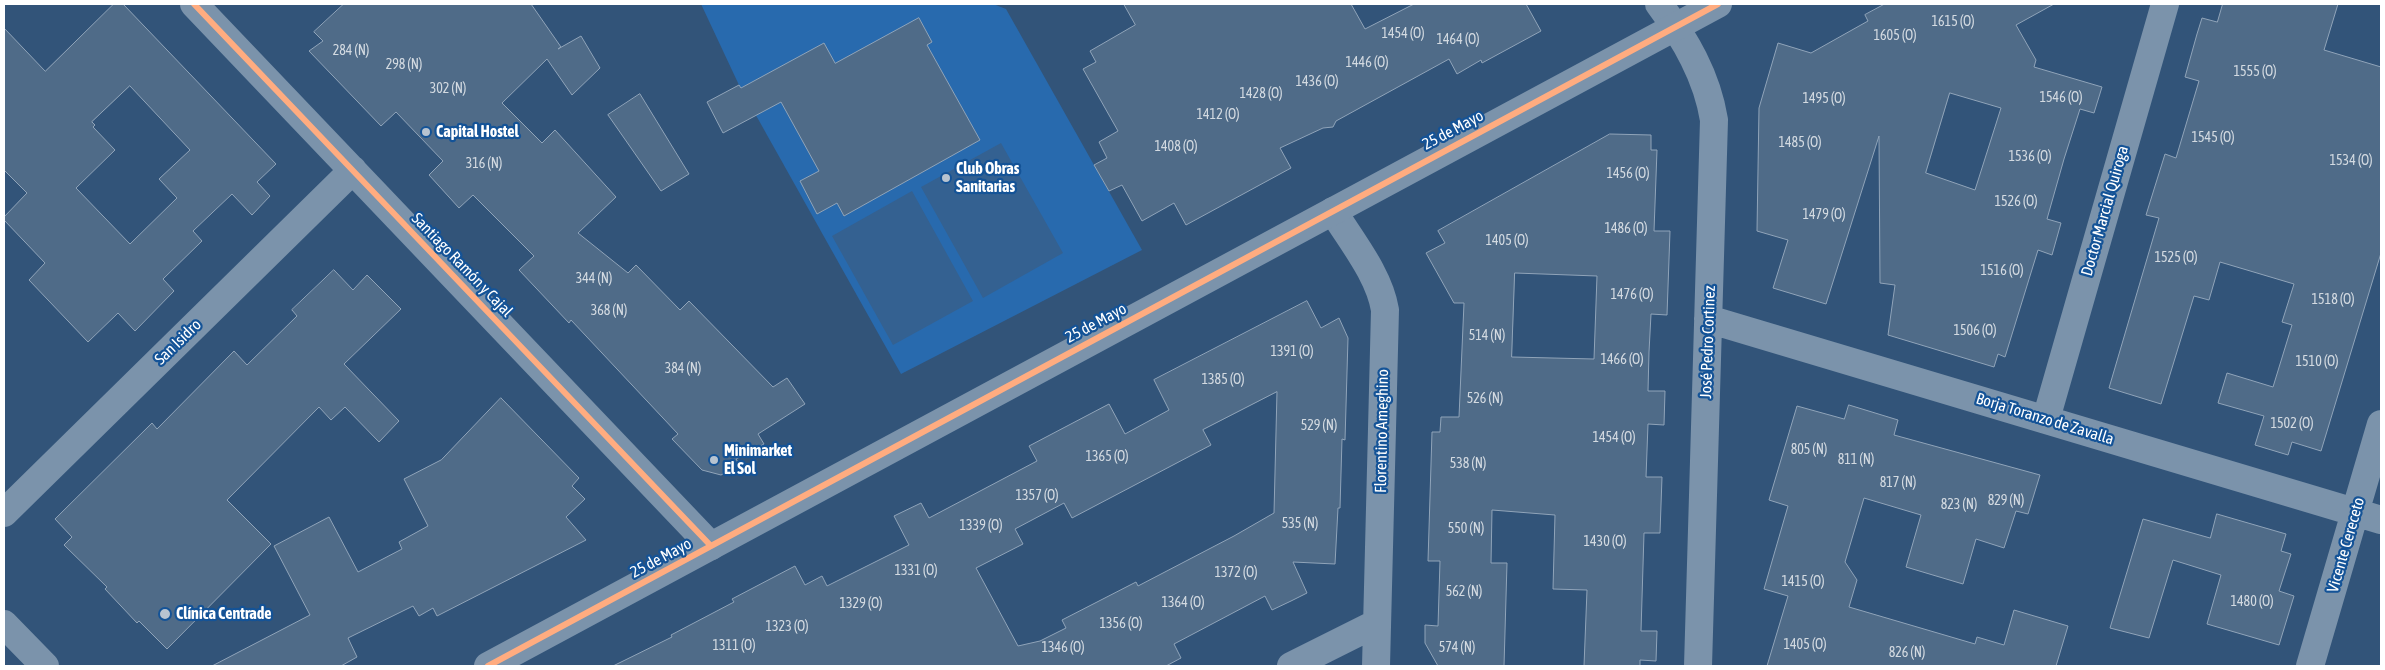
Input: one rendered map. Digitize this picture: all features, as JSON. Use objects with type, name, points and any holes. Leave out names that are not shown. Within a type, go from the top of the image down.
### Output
[{"type":"street","name":"Santiago Ramón y Cajal","points":[[194,4],[711,546]]},
{"type":"street","points":[[1659,4],[1675,26]]},
{"type":"street","name":"25 de Mayo","points":[[488,666],[1718,4]]},
{"type":"street","name":"Doctor Marcial Quiroga","points":[[2046,419],[2165,4]]},
{"type":"street","name":"José Pedro Cortinez","points":[[1675,26],[1701,73],[1710,97],[1714,120],[1698,666]]},
{"type":"street","name":"San Isidro","points":[[4,513],[353,170]]},
{"type":"street","name":"Florentino Ameghino","points":[[1333,211],[1376,282],[1383,296],[1385,310],[1376,666]]},
{"type":"street","name":"Borja Toranzo de Zavalla","points":[[1708,319],[2381,520]]},
{"type":"street","name":"Vicente Cereceto","points":[[2310,666],[2381,424]]},
{"type":"street","points":[[1291,666],[1377,623]]},
{"type":"street","points":[[4,624],[45,666]]},
{"type":"shaded area","name":"Club Obras Sanitarias","points":[[701,4],[993,4],[1006,9],[1142,250],[901,374],[739,85]]},
{"type":"shaded area","points":[[1001,143],[1063,253],[983,298],[921,187]]},
{"type":"shaded area","points":[[912,191],[973,301],[893,345],[832,236]]},
{"type":"building","points":[[114,4],[123,4],[276,164],[257,182],[270,196],[252,215],[232,194],[193,231],[202,241],[163,279],[174,291],[135,331],[118,313],[88,342],[29,280],[45,263],[4,220],[4,217],[27,193],[4,170],[4,28],[45,71]],"holes":[[[130,86],[190,150],[159,179],[177,198],[130,244],[76,188],[115,150],[93,127],[95,125],[92,122]]]},
{"type":"building","points":[[344,4],[531,4],[561,47],[558,49],[581,36],[600,68],[572,95],[547,59],[502,103],[542,143],[555,130],[616,197],[578,233],[628,273],[636,265],[680,310],[689,301],[773,387],[787,378],[805,404],[758,434],[764,444],[736,459],[740,465],[721,475],[702,470],[672,439],[678,434],[571,320],[569,323],[519,270],[534,256],[473,195],[459,208],[429,175],[443,161],[396,112],[381,126],[309,51],[323,41],[314,32]]},
{"type":"building","points":[[1124,4],[1351,4],[1365,29],[1414,4],[1526,4],[1541,31],[1482,63],[1481,60],[1457,74],[1449,59],[1336,121],[1333,127],[1323,128],[1280,148],[1291,168],[1186,225],[1174,203],[1142,221],[1122,185],[1109,191],[1094,165],[1107,158],[1099,142],[1118,131],[1083,69],[1096,62],[1090,51],[1135,25]]},
{"type":"building","points":[[1885,4],[2054,4],[2016,25],[2036,60],[2034,67],[2102,87],[2094,113],[2080,109],[2064,159],[2047,219],[2061,223],[2052,255],[2038,250],[2005,357],[1998,354],[1994,367],[1888,335],[1895,285],[1880,283],[1879,136],[1826,304],[1773,288],[1788,240],[1757,231],[1759,108],[1778,43],[1811,53],[1868,21],[1865,15]],"holes":[[[1950,93],[2001,108],[1975,190],[1926,173]]]},
{"type":"building","points":[[2223,4],[2338,4],[2324,50],[2381,67],[2381,253],[2321,451],[2292,442],[2288,455],[2255,445],[2264,416],[2218,403],[2227,373],[2273,387],[2292,325],[2282,322],[2294,284],[2220,262],[2209,300],[2194,296],[2161,404],[2109,388],[2159,218],[2146,215],[2165,154],[2176,158],[2199,81],[2185,77],[2197,34],[2202,18],[2217,22]]},
{"type":"building","points":[[919,18],[932,42],[927,45],[980,140],[844,216],[837,203],[817,214],[800,181],[819,171],[781,102],[723,133],[707,102],[739,85],[741,88],[824,43],[835,63]]},
{"type":"building","points":[[640,94],[689,174],[661,191],[608,115]]},
{"type":"building","points":[[1610,134],[1651,135],[1651,150],[1657,150],[1654,231],[1670,231],[1667,315],[1651,314],[1649,352],[1648,391],[1665,391],[1664,425],[1648,424],[1646,477],[1662,477],[1660,533],[1644,533],[1641,631],[1657,631],[1656,661],[1640,660],[1640,666],[1584,666],[1587,590],[1553,589],[1555,515],[1492,510],[1491,563],[1507,563],[1504,666],[1438,666],[1425,643],[1425,625],[1438,626],[1440,561],[1428,561],[1432,432],[1440,432],[1441,417],[1459,417],[1464,303],[1454,303],[1426,253],[1445,243],[1438,231]],"holes":[[[1515,273],[1597,276],[1594,359],[1512,357]]]},
{"type":"building","points":[[334,270],[353,290],[367,275],[401,309],[344,364],[399,421],[379,442],[345,407],[331,420],[319,407],[227,500],[271,544],[167,649],[139,621],[137,623],[105,589],[107,587],[64,545],[72,537],[55,519],[152,423],[157,429],[234,351],[247,365],[297,316],[292,310]]},
{"type":"building","points":[[1307,301],[1321,328],[1339,318],[1348,338],[1345,440],[1342,439],[1340,508],[1338,508],[1335,564],[1293,562],[1307,593],[1272,610],[1265,596],[1174,644],[1181,658],[1166,666],[613,666],[672,637],[671,635],[734,602],[732,599],[795,566],[805,585],[822,576],[827,586],[909,545],[894,516],[921,503],[929,518],[1037,461],[1029,446],[1109,404],[1125,434],[1169,410],[1154,380]],"holes":[[[1277,392],[1274,513],[1138,586],[1136,582],[1062,620],[1066,628],[1040,641],[1018,646],[976,568],[1023,544],[1015,529],[1064,503],[1072,518],[1211,445],[1203,430]]]},
{"type":"building","points":[[501,398],[579,478],[572,486],[585,499],[566,517],[586,540],[437,616],[433,608],[419,616],[413,606],[348,638],[357,657],[341,666],[212,666],[310,615],[274,546],[329,517],[358,572],[402,549],[399,542],[428,526],[404,479],[441,460]]},
{"type":"building","points":[[1849,405],[1898,420],[1894,435],[2040,475],[2028,514],[2016,511],[2004,548],[1976,539],[1963,584],[1906,567],[1921,515],[1864,498],[1845,562],[1857,580],[1849,607],[1975,644],[1977,637],[2004,645],[2014,610],[2068,626],[2056,666],[1767,666],[1788,596],[1764,589],[1788,506],[1769,500],[1797,406],[1844,419]]},
{"type":"building","points":[[2217,514],[2286,534],[2281,551],[2291,554],[2279,591],[2294,596],[2279,645],[2207,624],[2221,575],[2173,560],[2149,638],[2110,628],[2143,519],[2210,538]]},
{"type":"cycle path","points":[[194,4],[711,546]]},
{"type":"cycle path","points":[[488,666],[1718,4]]},
{"type":"place","name":"Capital Hostel","points":[[426,132]]},
{"type":"place","name":"Club Obras Sanitarias","points":[[946,178]]},
{"type":"place","name":"Minimarket El Sol","points":[[714,460]]},
{"type":"place","name":"Clínica Centrade","points":[[165,614]]}]
